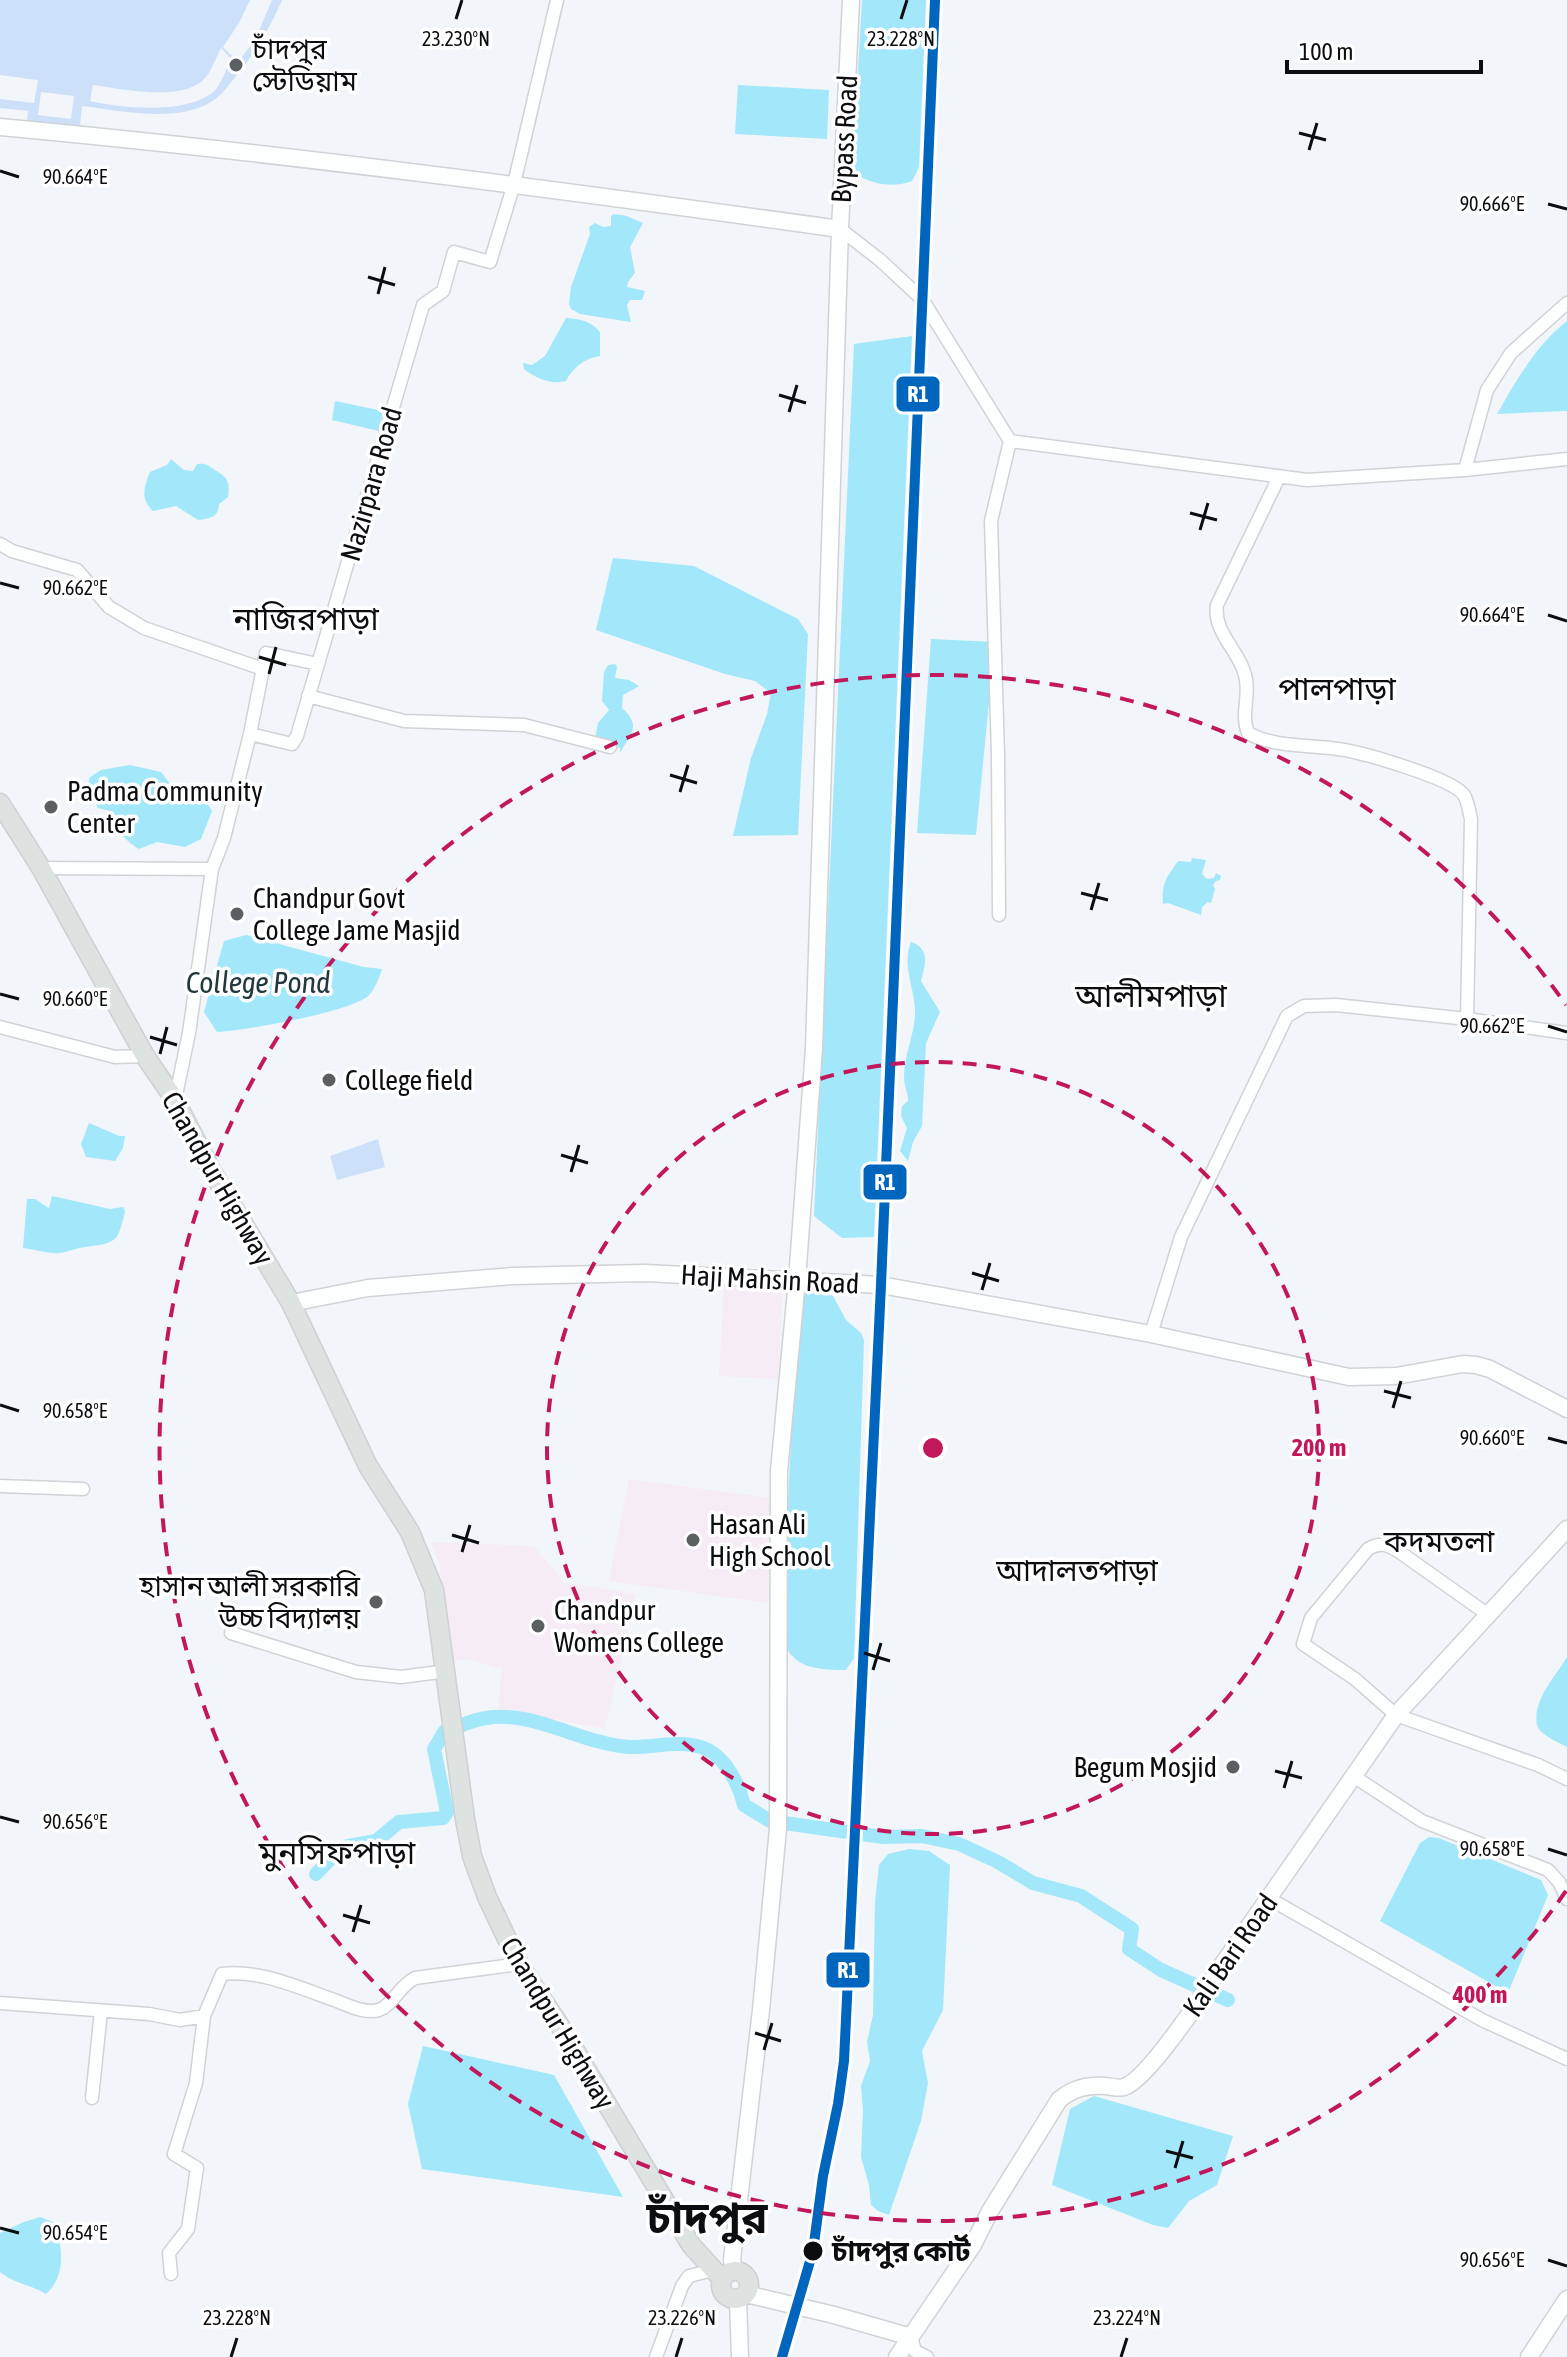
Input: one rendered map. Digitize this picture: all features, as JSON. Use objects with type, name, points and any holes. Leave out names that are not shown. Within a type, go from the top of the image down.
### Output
[{"type":"main road","name":"Chandpur Highway","points":[[0,803],[41,868],[145,1056],[175,1100],[211,1170],[291,1303],[368,1466],[410,1532],[434,1590],[472,1856],[487,1897],[519,1964],[564,2032],[691,2245],[721,2267],[746,2277],[749,2285],[742,2297]]},
{"type":"street","points":[[514,184],[557,0]]},
{"type":"street","name":"Bypass Road","points":[[721,2267],[761,2010],[778,1829],[779,1471],[814,1048],[840,229],[851,0]]},
{"type":"street","points":[[0,127],[184,144],[514,184],[840,229],[880,260],[922,299],[1010,441],[991,521],[999,915]]},
{"type":"street","name":"Nazirpara Road","points":[[250,734],[292,744],[423,305],[443,291],[454,252],[490,262],[514,184]]},
{"type":"street","points":[[1465,470],[1487,390],[1511,353],[1567,303]]},
{"type":"street","points":[[1010,441],[1307,480],[1465,470],[1567,459]]},
{"type":"street","points":[[1279,477],[1215,614],[1245,674],[1244,724],[1248,733],[1256,737],[1344,749],[1399,765],[1452,785],[1463,795],[1471,819],[1467,1019]]},
{"type":"street","points":[[0,544],[12,551],[77,570],[109,607],[136,624],[263,669]]},
{"type":"street","points":[[175,1100],[189,1033],[212,869],[238,787],[266,653],[318,664]]},
{"type":"street","points":[[308,696],[404,721],[524,725],[610,747]]},
{"type":"street","points":[[41,868],[212,869]]},
{"type":"street","points":[[1151,1334],[1181,1237],[1287,1016],[1304,1006],[1336,1005],[1567,1033]]},
{"type":"street","points":[[0,1027],[115,1057],[145,1056]]},
{"type":"street","name":"Haji Mahsin Road","points":[[291,1303],[368,1288],[512,1276],[645,1273],[881,1285],[1151,1334],[1349,1377],[1386,1377],[1463,1364],[1476,1365],[1490,1369],[1567,1409]]},
{"type":"street","points":[[0,1486],[83,1489]]},
{"type":"street","name":"Kali Bari Road","points":[[897,2357],[973,2245],[990,2211],[1059,2100],[1075,2089],[1087,2086],[1123,2087],[1138,2077],[1201,2000],[1396,1715],[1567,1529]]},
{"type":"street","points":[[1487,1614],[1389,1545],[1376,1544],[1368,1549],[1311,1618],[1303,1644],[1355,1679],[1396,1715],[1538,1765],[1567,1779]]},
{"type":"street","points":[[231,1633],[356,1672],[401,1677],[447,1671]]},
{"type":"street","points":[[1353,1776],[1422,1821],[1548,1870],[1559,1882],[1567,1899]]},
{"type":"street","points":[[1270,1899],[1482,2020],[1567,2059]]},
{"type":"street","points":[[171,2274],[169,2253],[188,2229],[197,2168],[174,2154],[196,2083],[204,2016],[222,1974],[277,1981],[361,2010],[376,2011],[387,2007],[403,1984],[415,1978],[519,1964]]},
{"type":"street","points":[[0,2003],[149,2014],[180,2020],[204,2016]]},
{"type":"street","points":[[92,2098],[101,2011]]},
{"type":"street","points":[[656,2357],[682,2286],[689,2276],[721,2267]]},
{"type":"street","points":[[740,2357],[742,2297],[834,2315],[911,2337],[915,2351],[927,2357]]},
{"type":"street","points":[[1529,2357],[1567,2299]]},
{"type":"shaded area","points":[[0,0],[250,0],[223,47],[238,62],[255,40],[272,0],[282,0],[259,45],[229,85],[207,104],[191,110],[154,114],[82,106],[80,127],[27,121],[28,111],[0,108],[0,99],[34,103],[38,80],[0,75]],"holes":[[[221,48],[231,59],[216,89],[201,99],[153,108],[90,101],[93,85],[152,92],[183,90],[196,85],[206,77]],[[41,92],[74,96],[71,119],[38,115]]]},
{"type":"shaded area","points":[[378,1139],[385,1167],[337,1180],[330,1156]]},
{"type":"shaded area","points":[[724,1285],[783,1288],[778,1379],[719,1376]]},
{"type":"shaded area","name":"Hasan Ali High School","points":[[629,1479],[770,1498],[768,1603],[609,1581]]},
{"type":"shaded area","name":"Chandpur Womens College","points":[[431,1542],[534,1546],[564,1582],[636,1594],[605,1729],[498,1709],[502,1669],[466,1659],[452,1662],[439,1563]]},
{"type":"water","points":[[862,0],[926,0],[919,167],[912,181],[905,183],[884,184],[856,174],[853,159]]},
{"type":"water","points":[[738,85],[829,90],[827,139],[735,134]]},
{"type":"water","points":[[614,214],[643,223],[630,247],[635,273],[627,287],[645,291],[642,300],[630,300],[627,305],[631,322],[580,314],[569,304],[571,287],[590,234],[589,227],[595,223],[603,227],[611,226],[611,216]]},
{"type":"water","points":[[566,318],[585,321],[600,332],[600,356],[580,364],[566,381],[544,380],[524,369],[523,363],[532,365],[545,356]]},
{"type":"water","points":[[1567,321],[1567,411],[1497,414],[1536,352]]},
{"type":"water","points":[[912,336],[874,1237],[842,1238],[814,1216],[854,344]]},
{"type":"water","points":[[335,401],[383,411],[379,431],[332,420]]},
{"type":"water","points":[[171,459],[184,470],[193,471],[197,464],[207,465],[225,478],[228,497],[219,504],[213,516],[198,520],[176,506],[153,511],[146,502],[144,493],[150,472],[167,465]]},
{"type":"water","points":[[613,558],[694,566],[798,619],[808,634],[798,835],[733,836],[751,758],[771,693],[755,681],[725,674],[596,630]]},
{"type":"water","points":[[931,639],[995,642],[976,835],[917,833]]},
{"type":"water","points":[[615,664],[615,678],[629,680],[639,686],[623,695],[622,708],[632,720],[633,730],[620,753],[620,748],[595,739],[598,723],[609,710],[602,701],[604,672],[608,665]]},
{"type":"water","points":[[130,765],[161,772],[171,785],[202,795],[212,811],[201,839],[185,847],[157,842],[139,849],[125,838],[114,812],[98,808],[89,788],[89,778],[101,770]]},
{"type":"water","points":[[1192,858],[1206,860],[1202,874],[1207,879],[1214,878],[1216,873],[1221,876],[1213,885],[1215,889],[1211,903],[1202,907],[1201,915],[1163,904],[1164,885],[1171,872],[1178,861],[1191,862]]},
{"type":"water","name":"College Pond","points":[[246,935],[364,967],[382,969],[370,994],[357,1002],[296,1020],[217,1032],[204,1012],[224,941]]},
{"type":"water","points":[[911,942],[924,953],[921,981],[940,1012],[926,1043],[922,1126],[913,1142],[908,1161],[900,1151],[907,1128],[901,1116],[902,1106],[908,1101],[904,1069],[915,1015],[908,970]]},
{"type":"water","points":[[89,1123],[125,1136],[123,1148],[115,1161],[86,1157],[81,1144]]},
{"type":"water","points":[[52,1196],[110,1209],[123,1207],[125,1211],[120,1230],[114,1240],[60,1253],[23,1248],[27,1199],[35,1199],[49,1208]]},
{"type":"water","points":[[811,1289],[833,1296],[846,1320],[861,1333],[864,1340],[854,1658],[846,1670],[820,1669],[804,1664],[787,1648],[787,1528],[797,1304],[803,1290]]},
{"type":"water","points":[[1567,1657],[1567,1747],[1542,1732],[1536,1716],[1541,1698]]},
{"type":"water","points":[[1429,1837],[1439,1838],[1541,1880],[1548,1895],[1508,1993],[1380,1921],[1420,1843]]},
{"type":"water","points":[[909,1849],[929,1851],[950,1865],[943,2010],[922,2051],[928,2083],[921,2121],[889,2215],[871,2205],[861,2157],[861,2086],[870,2061],[867,2042],[873,2015],[875,1902],[879,1865],[888,1854]]},
{"type":"water","points":[[423,2046],[554,2075],[623,2197],[422,2169],[408,2104]]},
{"type":"water","points":[[1094,2096],[1233,2136],[1217,2185],[1189,2201],[1168,2228],[1153,2225],[1052,2185],[1070,2109]]},
{"type":"water","points":[[40,2217],[53,2222],[61,2250],[57,2278],[46,2294],[0,2272],[0,2233]]},
{"type":"waterway","points":[[316,1874],[337,1852],[348,1846],[376,1841],[399,1822],[443,1818],[447,1812],[434,1749],[445,1731],[486,1718],[522,1719],[611,1745],[699,1746],[721,1760],[739,1789],[744,1805],[770,1821],[883,1837],[922,1836],[959,1844],[1033,1883],[1081,1896],[1132,1929],[1129,1949],[1161,1970],[1228,2000]]},
{"type":"transit line","name":"R1","points":[[782,2357],[813,2251],[844,2061],[881,1285],[935,0]]},
{"type":"place","name":"চাঁদপুর স্টেডিয়াম","points":[[236,65]]},
{"type":"place","name":"Padma Community Center","points":[[51,807]]},
{"type":"place","name":"Chandpur Govt College Jame Masjid","points":[[237,914]]},
{"type":"place","name":"College field","points":[[329,1080]]},
{"type":"place","name":"Hasan Ali High School","points":[[693,1540]]},
{"type":"place","name":"হাসান আলী সরকারি উচ্চ বিদ্যালয়","points":[[376,1602]]},
{"type":"place","name":"Chandpur Womens College","points":[[538,1626]]},
{"type":"place","name":"Begum Mosjid","points":[[1233,1767]]},
{"type":"place","name":"চাঁদপুর কোর্ট","points":[[813,2251]]},
{"type":"district","name":"নাজিরপাড়া","points":[[306,618]]},
{"type":"district","name":"পালপাড়া","points":[[1337,688]]},
{"type":"district","name":"আলীমপাড়া","points":[[1151,995]]},
{"type":"district","name":"কদমতলা","points":[[1439,1541]]},
{"type":"district","name":"আদালতপাড়া","points":[[1077,1570]]},
{"type":"district","name":"মুনসিফপাড়া","points":[[337,1852]]},
{"type":"district","name":"চাঁদপুর","points":[[707,2217]]}]
